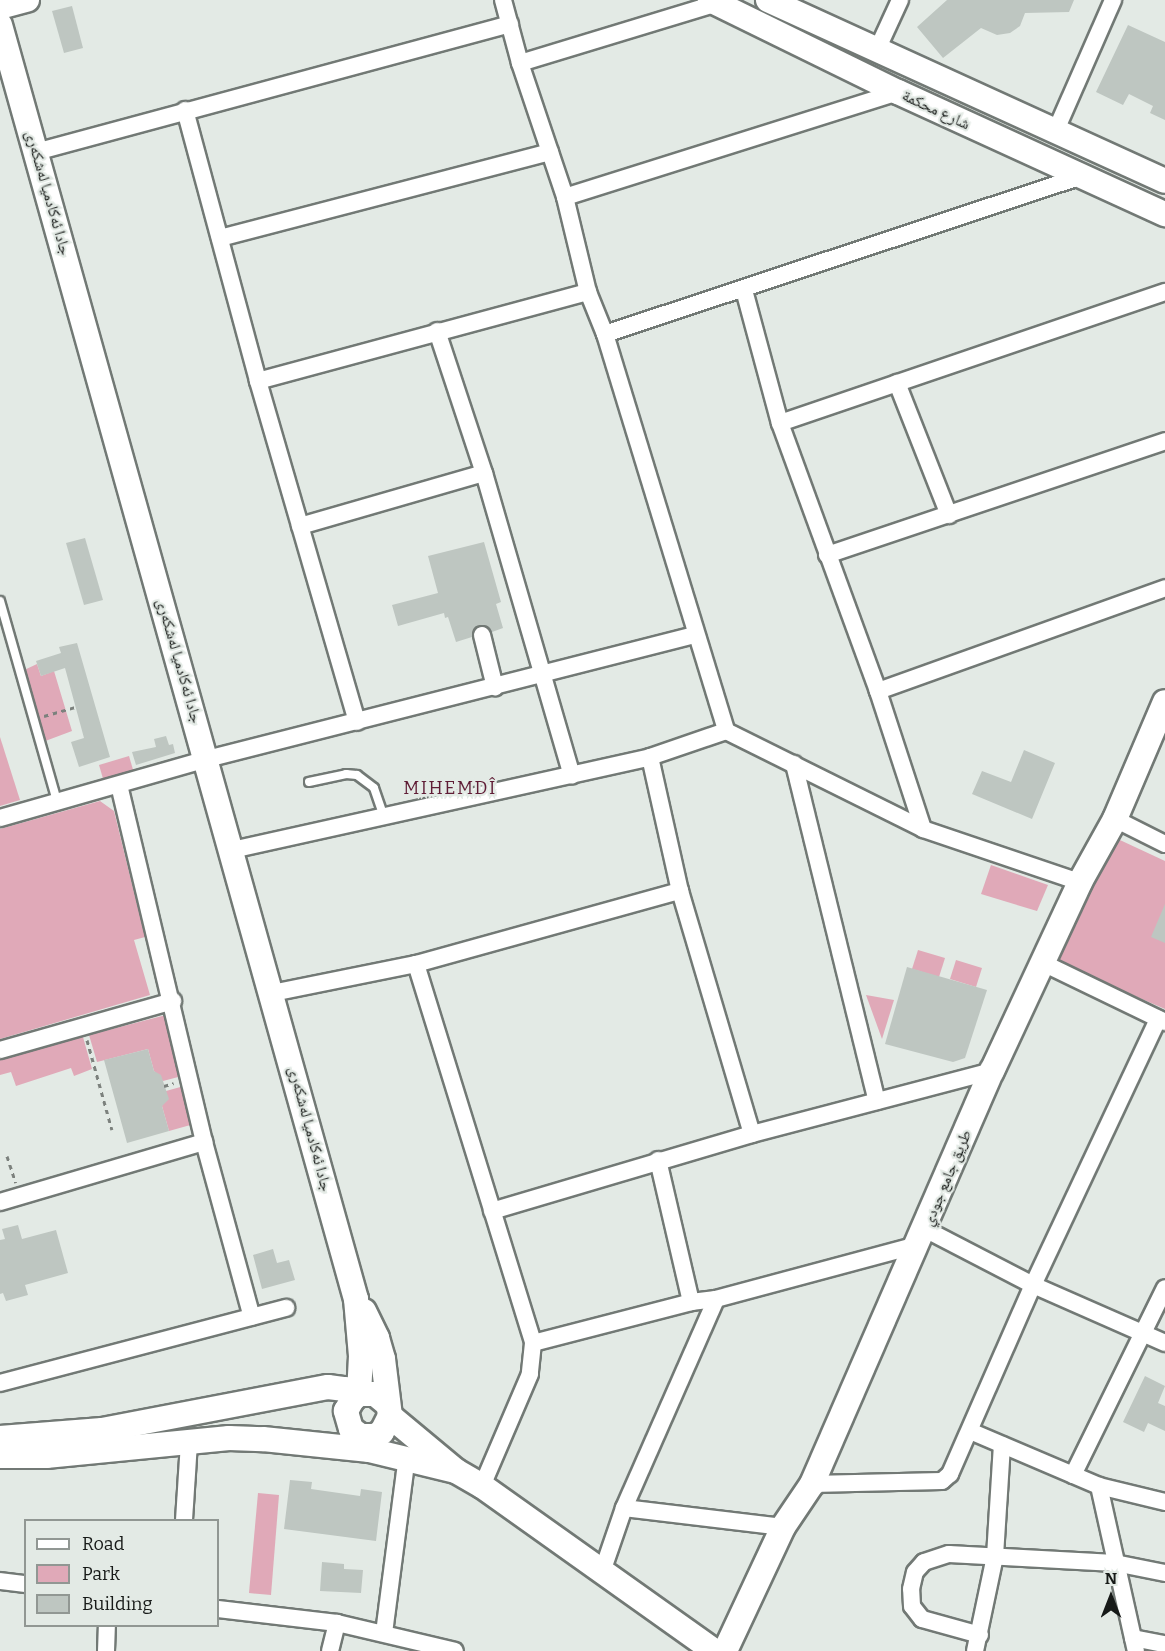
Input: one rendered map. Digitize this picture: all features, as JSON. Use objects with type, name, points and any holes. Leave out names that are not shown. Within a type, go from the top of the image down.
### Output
[{"type":"main road","points":[[0,7],[27,0]]},
{"type":"main road","name":"شارع محكمة","points":[[768,0],[1165,181]]},
{"type":"main road","name":"شارع محكمة","points":[[714,2],[898,92],[1165,214]]},
{"type":"main road","name":"جادا ئه‌كادميا له‌شكه‌رى","points":[[0,25],[207,759],[356,1299]]},
{"type":"main road","points":[[950,116],[962,89]]},
{"type":"main road","name":"طريق جامع جودي","points":[[725,1651],[783,1527],[812,1484],[1041,962],[1080,882],[1115,819],[1165,702]]},
{"type":"main road","points":[[356,1299],[361,1356],[358,1395],[348,1405],[346,1417],[351,1429],[408,1457]]},
{"type":"main road","points":[[332,1444],[345,1437],[368,1436],[382,1432],[388,1409],[380,1348],[368,1317],[356,1299]]},
{"type":"main road","points":[[0,1438],[102,1430],[328,1387],[345,1389],[358,1395],[375,1394],[388,1409],[456,1471],[482,1486],[714,1651]]},
{"type":"main road","points":[[0,1456],[46,1456],[240,1438],[332,1444],[408,1457],[456,1471]]},
{"type":"street","points":[[503,0],[520,63],[565,197],[588,292],[605,334],[726,731]]},
{"type":"street","points":[[877,50],[900,0]]},
{"type":"street","points":[[1056,130],[1113,0]]},
{"type":"street","points":[[520,63],[714,2]]},
{"type":"street","points":[[36,152],[510,24]]},
{"type":"street","points":[[565,197],[898,92]]},
{"type":"street","points":[[185,110],[258,381],[357,722]]},
{"type":"street","points":[[220,238],[550,152]]},
{"type":"street","points":[[605,334],[744,290],[1082,176]]},
{"type":"street","points":[[744,290],[780,423],[878,691],[923,829]]},
{"type":"street","points":[[258,381],[588,292]]},
{"type":"street","points":[[780,423],[1165,292]]},
{"type":"street","points":[[437,331],[484,473],[572,775]]},
{"type":"street","points":[[897,383],[949,514]]},
{"type":"street","points":[[827,555],[1165,441]]},
{"type":"street","points":[[300,526],[484,473]]},
{"type":"street","points":[[878,691],[1165,588]]},
{"type":"street","points":[[482,635],[495,687]]},
{"type":"street","points":[[0,818],[207,759],[695,635]]},
{"type":"street","points":[[232,850],[383,814],[650,757],[726,731],[923,829],[1080,882]]},
{"type":"street","points":[[650,757],[680,891],[752,1134]]},
{"type":"street","points":[[794,764],[877,1101]]},
{"type":"street","points":[[119,785],[173,1001],[204,1142],[252,1317]]},
{"type":"street","points":[[1115,819],[1165,844]]},
{"type":"street","points":[[272,993],[416,964],[680,891]]},
{"type":"street","points":[[812,1484],[942,1481],[950,1474],[1033,1285],[1162,1021],[1041,962]]},
{"type":"street","points":[[416,964],[533,1343],[530,1374],[482,1486]]},
{"type":"street","points":[[0,1050],[173,1001]]},
{"type":"street","points":[[492,1211],[658,1160],[992,1071]]},
{"type":"street","points":[[0,1202],[204,1142]]},
{"type":"street","points":[[658,1160],[691,1302]]},
{"type":"street","points":[[533,1343],[691,1302],[716,1299],[921,1237],[1165,1342]]},
{"type":"street","points":[[1072,1475],[1165,1288]]},
{"type":"street","points":[[602,1572],[624,1508],[716,1299]]},
{"type":"street","points":[[0,1383],[286,1308]]},
{"type":"street","points":[[970,1431],[1099,1486],[1165,1502]]},
{"type":"street","points":[[184,1519],[189,1442]]},
{"type":"street","points":[[1002,1445],[995,1556],[977,1643],[922,1619],[912,1606],[911,1589],[915,1572],[924,1562],[935,1556],[949,1554],[995,1556],[1115,1563],[1165,1573]]},
{"type":"street","points":[[384,1633],[408,1457]]},
{"type":"street","points":[[1099,1486],[1134,1644],[1165,1644]]},
{"type":"street","points":[[624,1508],[783,1527]]},
{"type":"street","points":[[0,1581],[24,1584]]},
{"type":"street","points":[[219,1609],[337,1623],[455,1651]]},
{"type":"street","points":[[330,1651],[337,1623]]},
{"type":"street","points":[[106,1651],[107,1627]]},
{"type":"lane","points":[[0,601],[57,801]]},
{"type":"lane","points":[[309,782],[346,774],[357,775],[374,788],[383,814]]},
{"type":"path","points":[[34,720],[76,707]]},
{"type":"path","points":[[83,1027],[112,1130]]},
{"type":"path","points":[[7,1156],[21,1196]]},
{"type":"green space","points":[[37,664],[41,676],[54,671],[72,731],[40,743],[20,672]]},
{"type":"green space","points":[[0,737],[20,800],[0,806]]},
{"type":"green space","points":[[129,756],[134,773],[104,782],[99,765]]},
{"type":"green space","points":[[100,801],[114,811],[145,937],[134,940],[150,995],[0,1039],[0,829]]},
{"type":"green space","points":[[1107,834],[1165,861],[1165,1009],[1054,961]]},
{"type":"green space","points":[[991,865],[1048,885],[1037,911],[981,894]]},
{"type":"green space","points":[[918,950],[945,958],[939,977],[912,969]]},
{"type":"green space","points":[[956,960],[982,968],[976,987],[950,979]]},
{"type":"green space","points":[[866,995],[894,1000],[882,1039]]},
{"type":"green space","points":[[166,1015],[182,1076],[163,1081],[154,1071],[148,1049],[97,1062],[89,1035]]},
{"type":"green space","points":[[83,1037],[92,1069],[74,1076],[71,1068],[16,1086],[11,1072],[0,1075],[0,1060]]},
{"type":"green space","points":[[184,1086],[194,1124],[169,1131],[162,1106],[166,1091]]},
{"type":"green space","points":[[258,1493],[279,1495],[271,1595],[249,1593]]},
{"type":"building","points":[[947,0],[1074,0],[1069,12],[1025,13],[1020,26],[1010,33],[997,35],[981,28],[943,58],[917,27]]},
{"type":"building","points":[[72,6],[83,48],[64,53],[52,11]]},
{"type":"building","points":[[1128,25],[1165,42],[1165,120],[1150,113],[1153,106],[1129,94],[1123,105],[1096,92]]},
{"type":"building","points":[[85,538],[103,600],[84,605],[66,543]]},
{"type":"building","points":[[484,542],[501,602],[496,604],[503,628],[492,632],[485,625],[479,625],[472,632],[472,637],[456,642],[448,617],[445,618],[444,613],[398,626],[392,605],[438,593],[428,556]]},
{"type":"building","points":[[77,643],[110,757],[79,767],[71,742],[84,738],[65,668],[41,676],[36,661],[61,653],[59,647]]},
{"type":"building","points":[[166,736],[169,745],[173,744],[175,753],[136,765],[132,752],[156,747],[154,739]]},
{"type":"building","points":[[1024,750],[1055,763],[1032,819],[972,794],[982,771],[1011,782]]},
{"type":"building","points":[[1165,904],[1165,943],[1151,937]]},
{"type":"building","points":[[907,967],[987,990],[965,1058],[953,1062],[885,1044]]},
{"type":"building","points":[[148,1049],[154,1071],[161,1075],[169,1099],[162,1106],[169,1131],[127,1143],[104,1060]]},
{"type":"building","points":[[18,1225],[22,1239],[56,1230],[68,1273],[25,1285],[28,1295],[6,1301],[3,1293],[0,1294],[0,1240],[5,1239],[2,1229]]},
{"type":"building","points":[[273,1249],[277,1263],[289,1260],[295,1280],[262,1289],[253,1255]]},
{"type":"building","points":[[1145,1376],[1165,1386],[1158,1403],[1165,1406],[1165,1431],[1148,1423],[1144,1432],[1123,1422]]},
{"type":"building","points":[[290,1480],[312,1482],[311,1489],[360,1496],[361,1489],[382,1492],[376,1541],[284,1529]]},
{"type":"building","points":[[322,1562],[344,1564],[344,1569],[363,1570],[361,1593],[320,1591]]},
{"type":"district","name":"MIHEMDÎ","points":[[450,788]]}]
